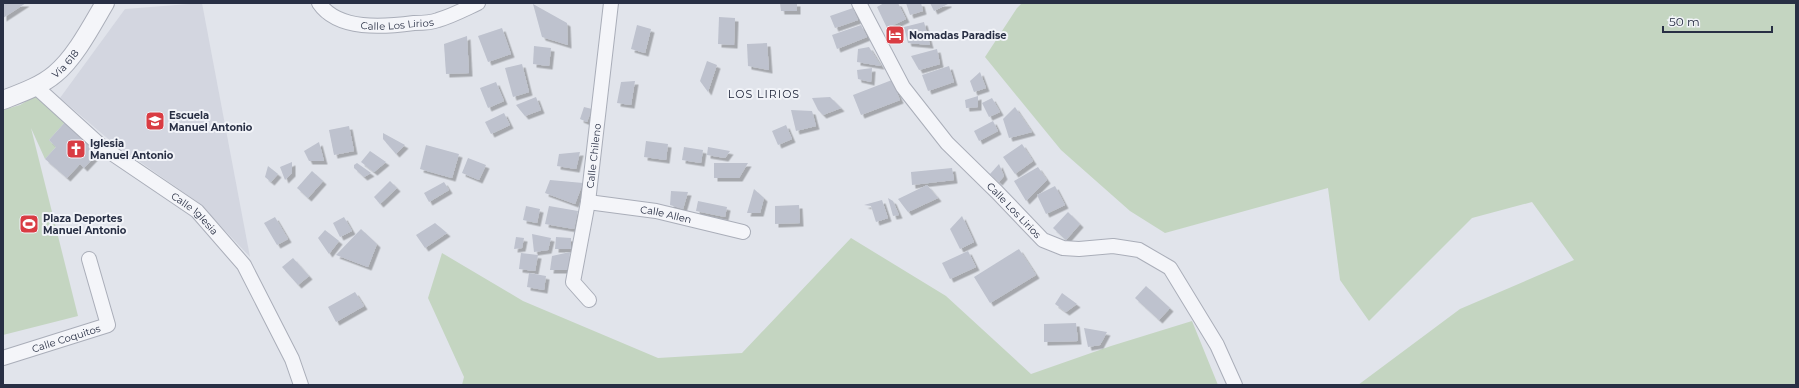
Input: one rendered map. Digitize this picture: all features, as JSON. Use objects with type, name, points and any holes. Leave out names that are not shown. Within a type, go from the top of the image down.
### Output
[{"type":"street","name":"Vía 618","points":[[3,100],[35,86],[56,73],[78,47],[105,3]]},
{"type":"street","name":"Calle Los Lirios","points":[[319,3],[325,12],[341,20],[364,26],[398,25],[437,21],[478,3]]},
{"type":"street","name":"Calle Chileno","points":[[589,300],[573,282],[588,202],[611,3]]},
{"type":"street","name":"Calle Los Lirios","points":[[859,3],[908,93],[947,143],[1042,240],[1063,248],[1079,249],[1113,246],[1139,250],[1170,268],[1217,345],[1235,385]]},
{"type":"street","name":"Calle Iglesia","points":[[35,86],[101,146],[197,211],[244,264],[292,359],[301,385]]},
{"type":"street","name":"Calle Allen","points":[[588,202],[656,211],[743,232]]},
{"type":"street","name":"Calle Coquitos","points":[[3,358],[108,325],[89,259]]},
{"type":"shaded area","name":"Escuela Manuel Antonio","points":[[202,3],[250,257],[199,203],[113,143],[60,98],[125,9]]},
{"type":"green space","points":[[1022,3],[1796,3],[1796,385],[1358,385],[1460,309],[1574,260],[1532,202],[1472,218],[1369,321],[1340,280],[1328,188],[1165,233],[1130,211],[1061,150],[985,57],[1017,8]]},
{"type":"green space","name":"Plaza Deportes Manuel Antonio","points":[[37,95],[66,121],[49,140],[56,147],[45,159],[31,128],[78,316],[3,335],[3,110],[20,105]]},
{"type":"green space","points":[[851,238],[946,296],[1031,374],[1111,346],[1192,321],[1218,385],[462,385],[464,377],[428,298],[442,253],[523,301],[658,358],[742,353]]},
{"type":"building","points":[[3,3],[26,3],[3,18]]},
{"type":"building","points":[[780,3],[797,3],[797,11],[781,11]]},
{"type":"building","points":[[884,3],[898,3],[906,19],[887,28],[877,7]]},
{"type":"building","points":[[906,3],[921,3],[923,11],[910,15]]},
{"type":"building","points":[[930,3],[948,3],[948,4],[934,11]]},
{"type":"building","points":[[533,4],[567,23],[568,45],[542,37]]},
{"type":"building","points":[[853,8],[858,20],[835,28],[830,16]]},
{"type":"building","points":[[719,17],[735,18],[734,45],[718,44]]},
{"type":"building","points":[[924,22],[930,45],[908,43],[904,27]]},
{"type":"building","points":[[637,25],[651,29],[645,53],[631,49]]},
{"type":"building","points":[[861,25],[867,37],[837,49],[832,35]]},
{"type":"building","points":[[502,28],[511,54],[488,62],[478,36]]},
{"type":"building","points":[[467,36],[469,73],[446,74],[444,44]]},
{"type":"building","points":[[767,43],[769,70],[748,66],[747,44]]},
{"type":"building","points":[[534,46],[551,48],[549,66],[533,64]]},
{"type":"building","points":[[869,47],[881,66],[857,62],[858,49]]},
{"type":"building","points":[[937,49],[940,64],[919,70],[911,56]]},
{"type":"building","points":[[707,61],[717,65],[708,92],[700,81]]},
{"type":"building","points":[[522,64],[529,92],[513,97],[505,68]]},
{"type":"building","points":[[949,66],[954,82],[928,91],[922,75]]},
{"type":"building","points":[[872,68],[871,82],[858,79],[857,70]]},
{"type":"building","points":[[980,72],[986,88],[974,92],[970,81]]},
{"type":"building","points":[[892,80],[900,100],[861,115],[853,95]]},
{"type":"building","points":[[635,81],[631,105],[617,103],[621,82]]},
{"type":"building","points":[[496,82],[504,101],[488,108],[480,88]]},
{"type":"building","points":[[978,96],[978,107],[966,108],[965,100]]},
{"type":"building","points":[[536,97],[541,110],[525,116],[516,105]]},
{"type":"building","points":[[830,97],[841,108],[823,115],[818,110],[812,98]]},
{"type":"building","points":[[992,98],[1000,112],[989,117],[982,103]]},
{"type":"building","points":[[584,107],[592,109],[587,122],[580,119]]},
{"type":"building","points":[[1015,107],[1032,132],[1009,138],[1003,119]]},
{"type":"building","points":[[791,110],[812,111],[816,126],[796,131]]},
{"type":"building","points":[[504,113],[510,125],[491,134],[485,122]]},
{"type":"building","name":"Iglesia Manuel Antonio","points":[[66,121],[100,151],[84,168],[80,164],[67,178],[45,159],[56,147],[49,140]]},
{"type":"building","points":[[993,121],[998,131],[979,141],[974,131]]},
{"type":"building","points":[[786,125],[792,139],[778,145],[772,131]]},
{"type":"building","points":[[349,126],[354,151],[334,155],[329,130]]},
{"type":"building","points":[[383,133],[405,145],[396,154],[383,139]]},
{"type":"building","points":[[646,141],[668,144],[666,160],[644,157]]},
{"type":"building","points":[[319,142],[324,161],[309,161],[304,151]]},
{"type":"building","points":[[1022,144],[1033,161],[1015,174],[1003,157]]},
{"type":"building","points":[[426,145],[459,154],[452,178],[420,169]]},
{"type":"building","points":[[684,147],[703,150],[701,163],[682,160]]},
{"type":"building","points":[[708,147],[730,151],[725,158],[707,155]]},
{"type":"building","points":[[370,151],[386,162],[374,172],[361,162]]},
{"type":"building","points":[[580,152],[576,169],[557,166],[559,154]]},
{"type":"building","points":[[468,158],[486,165],[479,180],[462,173]]},
{"type":"building","points":[[292,162],[292,173],[285,180],[280,167]]},
{"type":"building","points":[[357,163],[371,173],[364,177],[354,168],[354,165]]},
{"type":"building","points":[[714,163],[748,163],[739,178],[714,178]]},
{"type":"building","points":[[999,164],[1004,176],[999,182],[990,174]]},
{"type":"building","points":[[268,166],[278,174],[271,182],[265,177]]},
{"type":"building","points":[[1038,167],[1047,180],[1026,201],[1014,181]]},
{"type":"building","points":[[952,168],[954,180],[912,185],[911,172]]},
{"type":"building","points":[[312,171],[323,181],[308,198],[297,188]]},
{"type":"building","points":[[550,180],[583,183],[575,204],[545,193]]},
{"type":"building","points":[[390,181],[397,188],[380,204],[374,197]]},
{"type":"building","points":[[444,182],[449,190],[429,202],[424,193]]},
{"type":"building","points":[[927,185],[938,198],[908,212],[898,199]]},
{"type":"building","points":[[1055,186],[1065,205],[1046,214],[1037,195]]},
{"type":"building","points":[[754,189],[764,198],[760,213],[747,213]]},
{"type":"building","points":[[671,191],[688,192],[683,209],[670,205]]},
{"type":"building","points":[[888,198],[893,201],[899,215],[893,216]]},
{"type":"building","points":[[882,200],[888,218],[876,222],[871,206],[864,205]]},
{"type":"building","points":[[698,201],[727,207],[725,217],[696,211]]},
{"type":"building","points":[[799,205],[800,223],[775,224],[775,206]]},
{"type":"building","points":[[526,206],[540,209],[537,223],[523,220]]},
{"type":"building","points":[[549,206],[578,211],[574,229],[545,224]]},
{"type":"building","points":[[1068,212],[1080,224],[1066,240],[1053,228]]},
{"type":"building","points":[[962,216],[974,242],[960,249],[950,229]]},
{"type":"building","points":[[275,217],[288,239],[277,245],[264,223]]},
{"type":"building","points":[[344,217],[352,231],[340,237],[333,223]]},
{"type":"building","points":[[435,223],[447,233],[425,248],[416,235]]},
{"type":"building","points":[[361,229],[377,244],[368,267],[336,255]]},
{"type":"building","points":[[325,230],[339,241],[329,254],[318,238]]},
{"type":"building","points":[[532,234],[551,238],[548,250],[534,252]]},
{"type":"building","points":[[516,237],[524,238],[522,248],[514,249]]},
{"type":"building","points":[[556,237],[571,238],[571,249],[555,249]]},
{"type":"building","points":[[1019,249],[1036,275],[990,303],[974,277]]},
{"type":"building","points":[[968,251],[976,267],[950,279],[942,263]]},
{"type":"building","points":[[570,252],[569,270],[550,270],[552,256]]},
{"type":"building","points":[[521,253],[538,255],[535,271],[519,269]]},
{"type":"building","points":[[293,258],[309,276],[298,285],[282,267]]},
{"type":"building","points":[[529,273],[546,276],[544,290],[527,287]]},
{"type":"building","points":[[1146,286],[1170,308],[1159,320],[1135,298]]},
{"type":"building","points":[[355,292],[364,306],[336,322],[328,307]]},
{"type":"building","points":[[1062,293],[1077,304],[1066,312],[1055,304]]},
{"type":"building","points":[[1076,323],[1078,341],[1044,342],[1044,324]]},
{"type":"building","points":[[1084,328],[1107,332],[1100,345],[1088,347]]},
{"type":"place","name":"Nomadas Paradise","points":[[895,35]]},
{"type":"place","name":"Escuela Manuel Antonio","points":[[155,121]]},
{"type":"place","name":"Iglesia Manuel Antonio","points":[[76,149]]},
{"type":"place","name":"Plaza Deportes Manuel Antonio","points":[[29,224]]},
{"type":"district","name":"LOS LIRIOS","points":[[764,94]]}]
